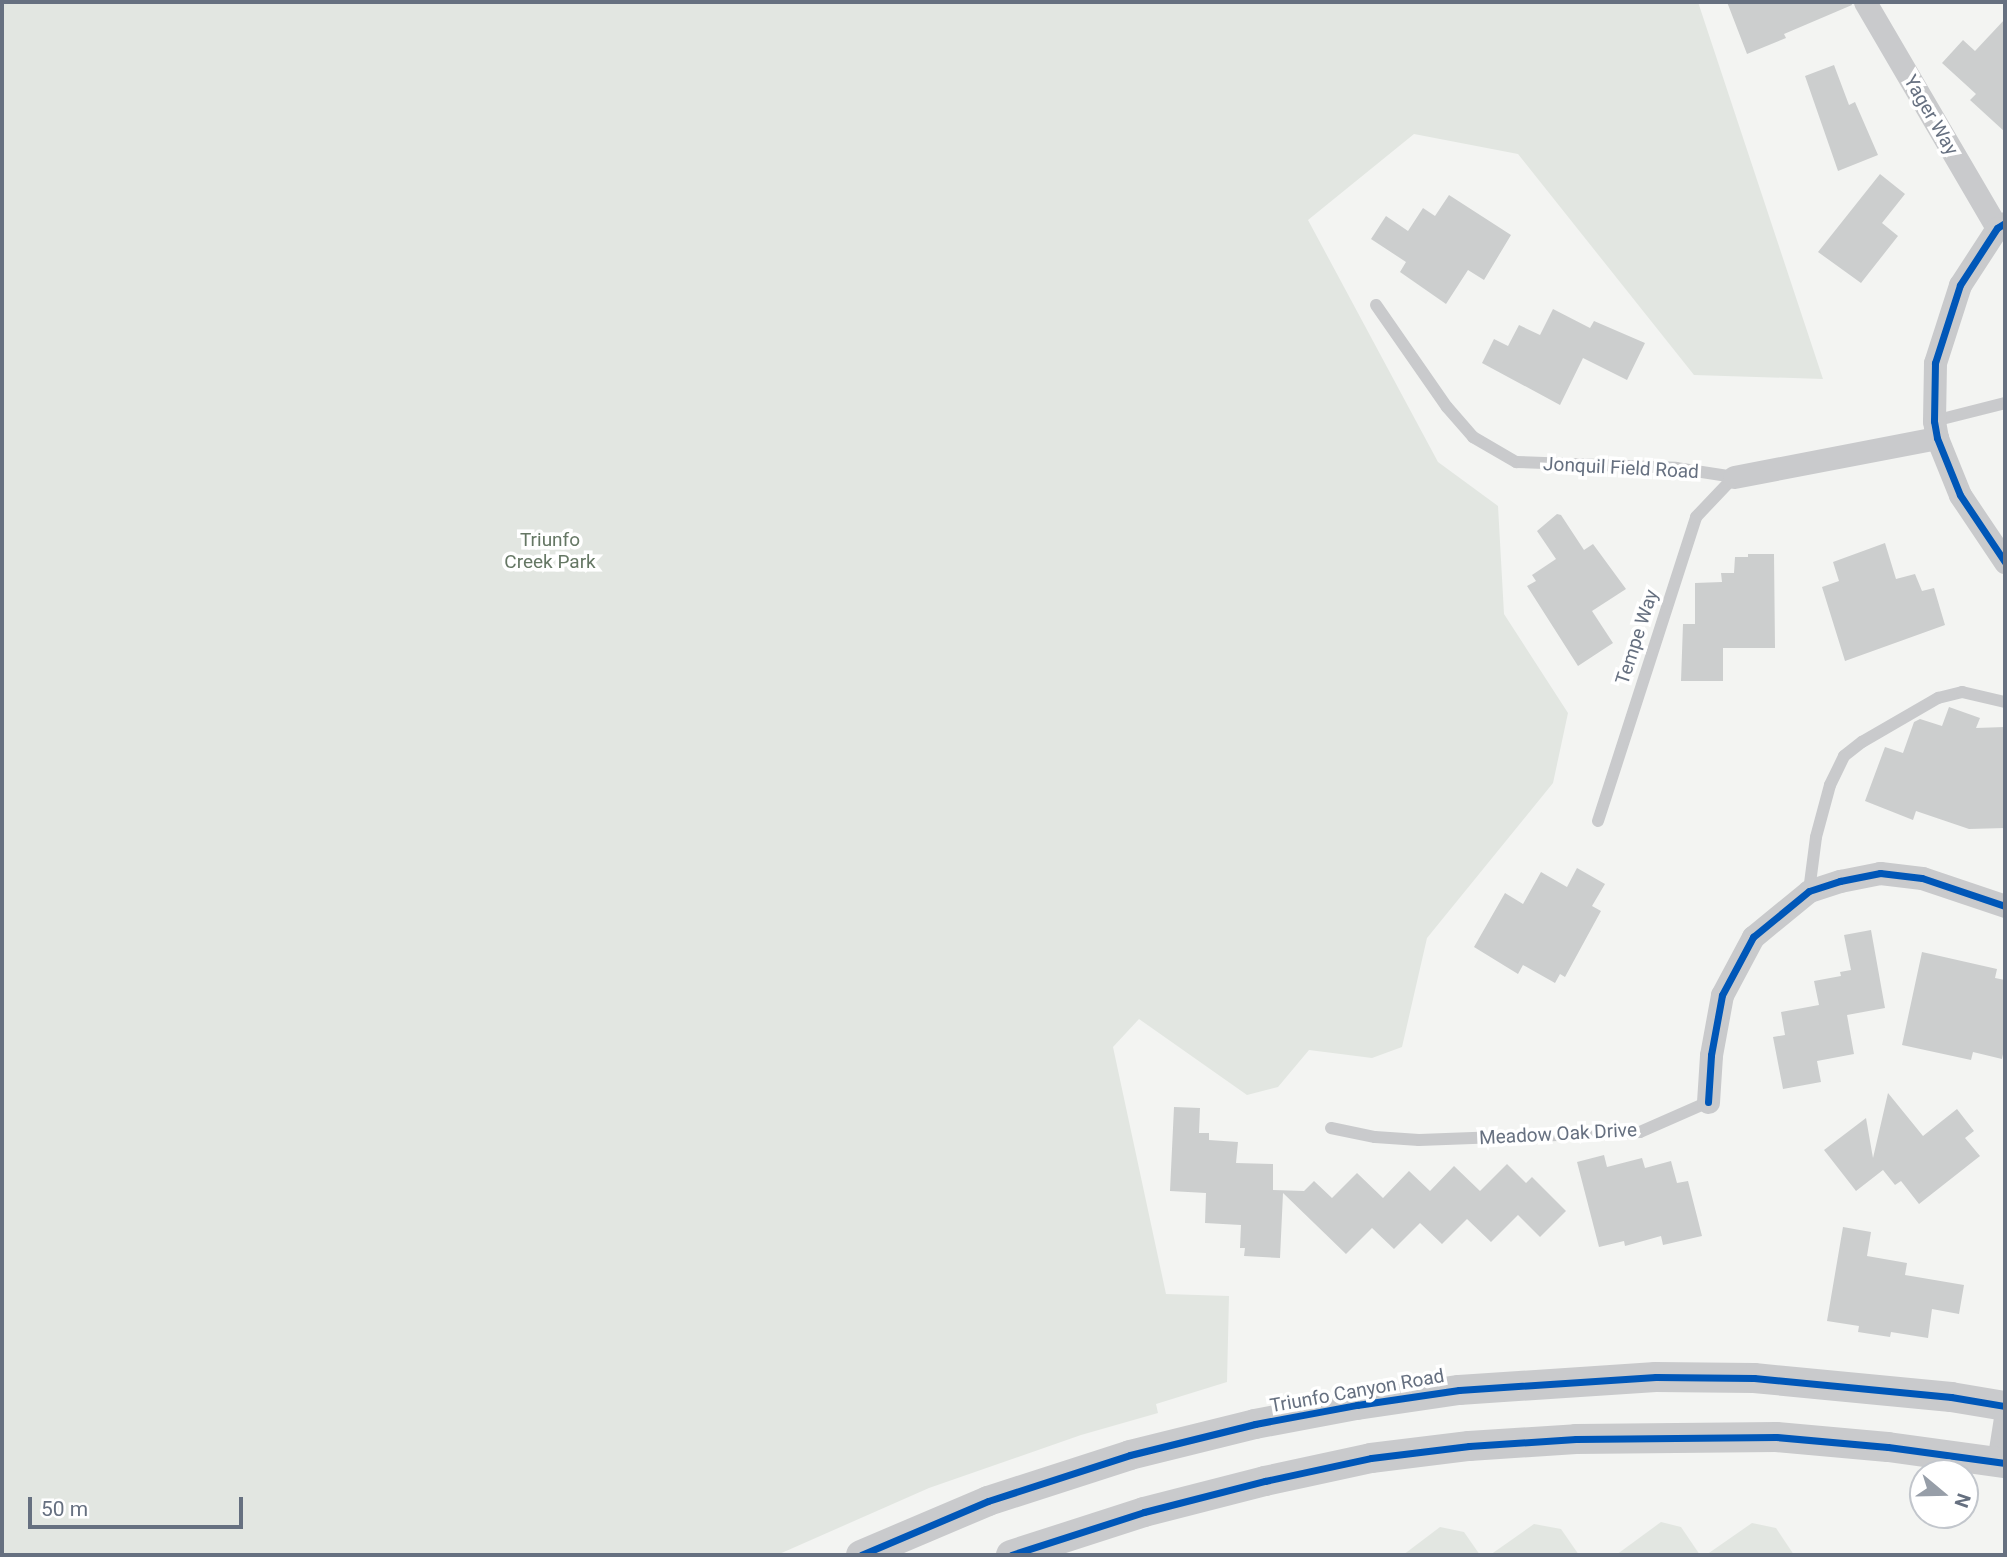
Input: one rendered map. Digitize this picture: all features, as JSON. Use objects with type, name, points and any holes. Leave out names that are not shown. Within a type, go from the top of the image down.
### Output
[{"type":"street","name":"Yager Way","points":[[1865,2],[2001,226]]},
{"type":"street","points":[[2001,226],[1960,285],[1935,363],[1935,429],[1960,495],[2005,562]]},
{"type":"street","name":"Jonquil Field Road","points":[[1734,477],[1935,429]]},
{"type":"street","name":"Meadow Oak Drive","points":[[1708,1102],[1711,1055],[1722,995],[1754,937],[1809,891],[1880,873],[1922,878],[2005,906]]},
{"type":"street","name":"Triunfo Canyon Road","points":[[861,1555],[988,1501],[1130,1455],[1255,1424],[1459,1390],[1656,1377],[1754,1378],[1926,1394],[2005,1406]]},
{"type":"street","points":[[1011,1555],[1144,1511],[1265,1480],[1371,1458],[1469,1446],[1576,1439],[1776,1437],[1888,1447],[2002,1462],[2005,1418]]},
{"type":"lane","name":"Jonquil Field Road","points":[[1376,305],[1447,407],[1473,437],[1516,462],[1676,468],[1734,477]]},
{"type":"lane","points":[[1935,429],[2005,403]]},
{"type":"lane","name":"Tempe Way","points":[[1598,821],[1696,517],[1734,477]]},
{"type":"lane","points":[[1809,891],[1819,825],[1830,785],[1844,756],[1862,742],[1938,698],[1962,692],[2005,702]]},
{"type":"lane","name":"Meadow Oak Drive","points":[[1331,1128],[1375,1137],[1419,1140],[1640,1132],[1708,1102]]},
{"type":"green space","name":"Triunfo Creek Park","points":[[2,2],[1698,2],[1823,379],[1694,375],[1518,154],[1414,134],[1308,220],[1438,462],[1498,506],[1504,614],[1568,713],[1553,783],[1427,938],[1402,1047],[1372,1058],[1309,1050],[1278,1087],[1247,1095],[1139,1019],[1113,1047],[1166,1294],[1229,1296],[1227,1382],[1156,1404],[1158,1413],[1081,1435],[929,1488],[777,1555],[2,1555]]},
{"type":"green space","points":[[1661,1522],[1681,1527],[1700,1555],[1616,1555]]},
{"type":"green space","points":[[1752,1523],[1776,1528],[1794,1555],[1706,1555]]},
{"type":"green space","points":[[1534,1524],[1561,1529],[1579,1555],[1490,1555]]},
{"type":"green space","points":[[1440,1527],[1464,1532],[1480,1555],[1403,1555]]},
{"type":"building","points":[[1727,2],[1851,2],[1852,5],[1784,34],[1786,38],[1747,54]]},
{"type":"building","points":[[2005,19],[2005,132],[1970,100],[1976,94],[1942,63],[1963,40],[1975,51]]},
{"type":"building","points":[[1834,65],[1849,105],[1855,102],[1878,155],[1838,171],[1805,76]]},
{"type":"building","points":[[1880,174],[1905,194],[1882,223],[1898,236],[1861,283],[1818,252]]},
{"type":"building","points":[[1449,195],[1511,235],[1484,280],[1468,270],[1446,304],[1400,272],[1406,262],[1371,239],[1386,216],[1408,231],[1423,208],[1435,216]]},
{"type":"building","points":[[1553,309],[1590,328],[1594,321],[1645,343],[1627,380],[1583,358],[1560,405],[1482,363],[1494,339],[1508,346],[1519,325],[1540,335]]},
{"type":"building","points":[[1557,514],[1561,515],[1584,550],[1593,544],[1626,589],[1592,611],[1613,643],[1578,666],[1527,586],[1536,581],[1532,575],[1556,559],[1537,531]]},
{"type":"building","points":[[1885,543],[1896,579],[1915,574],[1922,591],[1934,588],[1945,625],[1845,661],[1822,587],[1839,581],[1833,562]]},
{"type":"building","points":[[1748,554],[1774,554],[1775,648],[1723,648],[1723,681],[1681,681],[1683,624],[1695,624],[1695,583],[1722,582],[1721,573],[1734,573],[1735,557],[1748,557]]},
{"type":"building","points":[[1949,707],[1980,718],[1976,728],[2005,727],[2005,828],[1969,829],[1916,811],[1913,820],[1865,801],[1885,747],[1903,753],[1914,722],[1920,719],[1942,726]]},
{"type":"building","points":[[1577,868],[1605,884],[1592,906],[1601,911],[1565,977],[1560,974],[1555,983],[1523,965],[1518,974],[1474,947],[1505,893],[1523,904],[1541,872],[1567,887]]},
{"type":"building","points":[[1871,930],[1885,1008],[1847,1015],[1854,1054],[1817,1061],[1821,1082],[1783,1089],[1773,1037],[1785,1035],[1781,1012],[1819,1005],[1814,981],[1841,976],[1840,972],[1851,970],[1844,935]]},
{"type":"building","points":[[1922,952],[1997,969],[1995,978],[2005,980],[2005,1044],[2002,1059],[1973,1052],[1971,1060],[1902,1045]]},
{"type":"building","points":[[1888,1093],[1923,1136],[1957,1109],[1974,1131],[1965,1138],[1980,1156],[1919,1204],[1901,1181],[1895,1185],[1883,1170],[1856,1191],[1824,1150],[1866,1118],[1873,1158]]},
{"type":"building","points":[[1174,1107],[1200,1108],[1199,1133],[1209,1133],[1209,1140],[1238,1142],[1236,1163],[1273,1164],[1273,1190],[1304,1191],[1314,1181],[1332,1198],[1357,1173],[1383,1198],[1409,1171],[1430,1191],[1454,1166],[1480,1191],[1507,1164],[1526,1183],[1532,1177],[1566,1211],[1540,1237],[1518,1215],[1491,1242],[1467,1219],[1442,1244],[1420,1223],[1394,1249],[1372,1228],[1346,1254],[1283,1193],[1280,1258],[1244,1256],[1245,1248],[1240,1248],[1241,1225],[1205,1223],[1206,1193],[1170,1191]]},
{"type":"building","points":[[1604,1155],[1607,1167],[1642,1158],[1645,1168],[1671,1161],[1677,1183],[1688,1181],[1702,1236],[1663,1245],[1661,1236],[1625,1246],[1624,1241],[1599,1247],[1577,1162]]},
{"type":"building","points":[[1843,1227],[1871,1232],[1867,1256],[1907,1263],[1905,1275],[1964,1285],[1959,1314],[1932,1309],[1928,1338],[1891,1332],[1890,1337],[1858,1332],[1859,1326],[1827,1321]]},
{"type":"cycle path","points":[[2005,223],[1997,228],[1960,285],[1935,363],[1934,421],[1937,438],[1960,495],[2005,562]]},
{"type":"cycle path","points":[[1708,1102],[1711,1055],[1722,995],[1753,937],[1809,891],[1880,873],[1922,878],[2005,906]]},
{"type":"cycle path","points":[[861,1555],[988,1501],[1130,1455],[1255,1424],[1459,1390],[1656,1377],[1754,1378],[1951,1397],[2005,1406]]},
{"type":"cycle path","points":[[1011,1555],[1144,1512],[1265,1481],[1371,1458],[1469,1446],[1576,1439],[1776,1437],[1888,1447],[2005,1463]]}]
